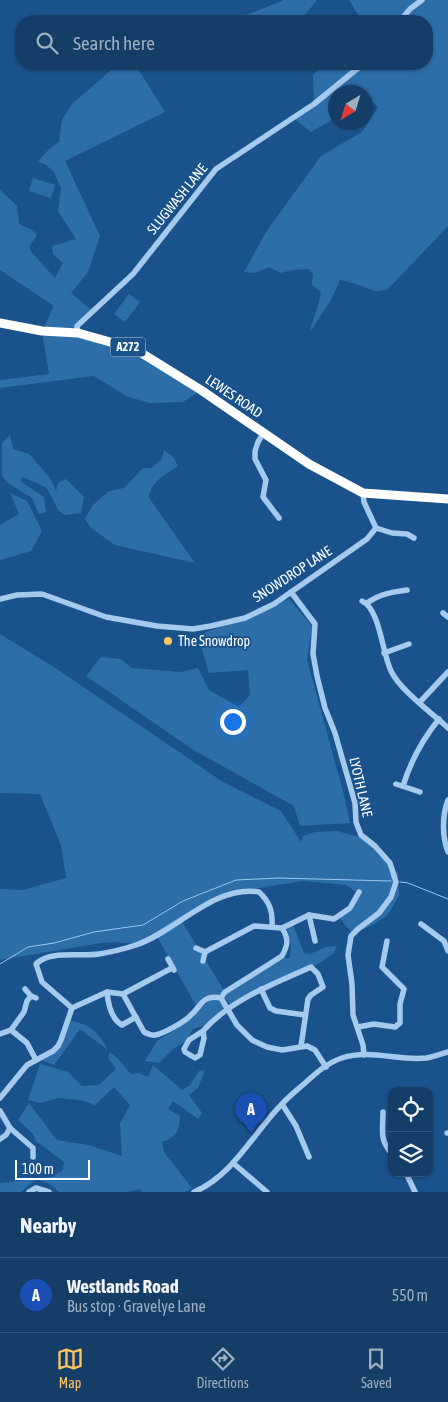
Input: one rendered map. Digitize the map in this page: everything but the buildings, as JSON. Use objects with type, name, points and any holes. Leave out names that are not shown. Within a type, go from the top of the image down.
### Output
[{"type":"highway","name":"LEWES ROAD","points":[[0,324],[42,331],[78,333],[135,349],[201,390],[309,464],[363,493],[448,499]]},
{"type":"street","points":[[405,15],[422,0]]},
{"type":"street","name":"SLUGWASH LANE","points":[[78,333],[77,326],[133,274],[216,169],[314,104],[356,70]]},
{"type":"street","points":[[264,432],[255,451],[256,459],[266,480],[263,497],[279,518]]},
{"type":"street","points":[[363,493],[364,502],[376,528],[392,533],[407,534],[414,538]]},
{"type":"street","name":"SNOWDROP LANE","points":[[0,599],[17,595],[42,594],[106,617],[158,626],[193,629],[212,626],[245,618],[274,604],[367,539],[376,528]]},
{"type":"street","points":[[403,598],[404,590],[382,594],[364,602],[378,624],[384,653],[391,672],[401,685],[448,728]]},
{"type":"street","name":"LYOTH LANE","points":[[290,592],[315,624],[313,654],[317,676],[325,708],[335,733],[355,803],[356,822],[361,835],[390,863],[396,882],[392,897],[379,913],[351,936],[348,955],[352,984],[353,1015],[363,1045],[364,1056]]},
{"type":"street","points":[[384,653],[406,647]]},
{"type":"street","points":[[420,702],[448,672]]},
{"type":"street","points":[[420,792],[400,785],[423,740],[439,719]]},
{"type":"street","points":[[448,800],[444,841],[448,852]]},
{"type":"street","points":[[72,1008],[42,982],[36,964],[41,959],[69,955],[97,955],[140,944],[224,896],[240,891],[260,892],[265,896],[273,912],[272,926]]},
{"type":"street","points":[[203,961],[205,952],[254,926],[282,928],[310,915],[334,918],[350,908],[359,892]]},
{"type":"street","points":[[310,915],[315,941]]},
{"type":"street","points":[[422,924],[444,941],[448,951]]},
{"type":"street","points":[[221,998],[225,992],[282,956],[288,947],[287,936],[282,928]]},
{"type":"street","points":[[358,1027],[374,1024],[395,1028],[400,1023],[400,1004],[404,989],[380,968],[387,941]]},
{"type":"street","points":[[196,948],[205,952]]},
{"type":"street","points":[[0,1098],[27,1065],[53,1051],[58,1046],[72,1008],[107,992],[122,994],[173,970],[168,959]]},
{"type":"street","points":[[203,1031],[204,1038],[200,1055],[195,1058],[185,1052],[184,1048],[189,1040],[203,1031],[214,1018],[261,989],[311,967],[318,974],[322,987],[308,999],[301,1046]]},
{"type":"street","points":[[261,989],[270,1008],[276,1011],[305,1015]]},
{"type":"street","points":[[1,1032],[11,1030],[24,1012],[27,1000],[33,997],[25,990]]},
{"type":"street","points":[[107,992],[108,1004],[118,1023],[122,1025],[136,1017]]},
{"type":"street","points":[[122,994],[144,1032],[156,1035],[191,1015],[205,1000],[214,996],[221,998],[237,1025],[258,1044],[282,1050],[307,1046],[315,1050],[326,1066]]},
{"type":"street","points":[[11,1030],[27,1043],[36,1060]]},
{"type":"street","points":[[194,1192],[208,1189],[233,1163],[282,1104],[326,1066],[342,1058],[380,1055],[401,1058],[426,1058],[448,1052]]},
{"type":"street","points":[[282,1104],[296,1126],[309,1157]]},
{"type":"street","points":[[0,1111],[10,1128],[33,1148],[33,1157]]},
{"type":"street","points":[[382,1112],[381,1137],[384,1146],[388,1150]]},
{"type":"street","points":[[0,1139],[6,1135],[10,1128]]},
{"type":"street","points":[[233,1163],[267,1192]]},
{"type":"street","points":[[408,1177],[415,1192]]},
{"type":"street","points":[[29,1192],[36,1188],[49,1192]]},
{"type":"shaded area","points":[[317,0],[305,15],[246,15],[282,1]]},
{"type":"shaded area","points":[[349,0],[448,0],[448,226],[388,289],[375,291],[340,280],[331,300],[310,332],[321,292],[312,285],[313,274],[309,269],[281,273],[269,267],[255,273],[244,272],[266,232],[321,156],[363,130],[373,130],[373,115],[378,107],[373,102],[373,85],[328,85],[328,122],[311,132],[293,118],[314,104],[313,75],[318,70],[433,70],[433,15],[358,15]]},
{"type":"shaded area","points":[[111,70],[139,70],[165,112],[65,161],[100,236],[88,272],[71,293],[93,311],[77,326],[78,333],[135,349],[201,390],[183,402],[149,403],[126,396],[94,376],[0,388],[0,380],[49,374],[42,331],[54,306],[0,270],[0,190],[17,206],[19,224],[32,230],[37,235],[29,247],[32,253],[55,278],[63,263],[53,254],[52,246],[76,239],[58,211],[61,188],[54,172],[45,164],[38,162],[48,150],[59,142],[62,120],[71,105]]},
{"type":"shaded area","points":[[33,178],[55,185],[51,198],[29,191]]},
{"type":"shaded area","points":[[129,294],[140,302],[125,322],[114,314]]},
{"type":"shaded area","points":[[10,435],[13,449],[29,454],[50,478],[56,491],[58,483],[66,479],[84,497],[81,513],[65,515],[58,510],[47,488],[23,477],[20,481],[44,497],[46,512],[39,514],[32,498],[9,484],[2,476],[2,443]]},
{"type":"shaded area","points":[[164,450],[174,458],[178,466],[155,483],[149,498],[195,563],[115,545],[91,528],[85,519],[93,505],[109,491],[124,488],[143,468],[152,468],[162,459]]},
{"type":"shaded area","points":[[10,493],[27,501],[42,531],[31,551],[0,560],[0,525],[19,514]]},
{"type":"shaded area","points":[[289,599],[312,626],[307,660],[350,823],[300,826],[294,806],[192,749],[86,676],[101,657],[121,659],[131,668],[181,672],[198,668],[209,690],[239,707],[250,695],[248,670],[209,673],[198,635],[255,615]]},
{"type":"shaded area","points":[[0,634],[57,669],[223,782],[281,811],[301,842],[303,836],[315,832],[337,831],[366,839],[398,873],[399,896],[387,916],[367,928],[351,932],[339,917],[359,894],[346,885],[303,881],[240,891],[224,896],[181,920],[225,992],[214,997],[220,999],[225,1007],[203,1026],[193,1029],[186,1041],[173,1049],[159,1063],[145,1061],[157,1041],[193,1018],[198,1009],[209,1001],[197,1007],[156,935],[140,944],[101,943],[0,960],[0,889],[23,890],[66,878],[61,845],[40,794],[0,793]]},
{"type":"shaded area","points":[[293,925],[304,953],[310,954],[326,947],[337,946],[334,953],[315,966],[295,972],[230,1004],[225,998],[227,993],[282,959],[290,958],[291,945],[287,928]]},
{"type":"shaded area","points":[[70,1021],[83,1024],[93,1030],[101,1038],[108,1050],[80,1029],[54,1065],[42,1060],[60,1044],[66,1034]]},
{"type":"shaded area","points":[[110,1052],[131,1074],[139,1073],[148,1077],[153,1065],[182,1090],[190,1085],[199,1071],[205,1070],[198,1088],[189,1095],[202,1113],[198,1119],[173,1101],[168,1109],[180,1116],[179,1126],[174,1136],[162,1142],[164,1152],[192,1188],[185,1192],[142,1192],[140,1189],[126,1192],[59,1192],[48,1183],[36,1179],[21,1192],[0,1192],[0,1183],[52,1177],[63,1170],[64,1162],[36,1141],[33,1134],[18,1120],[29,1103],[57,1140],[88,1145],[122,1156],[120,1123],[130,1105],[114,1087],[95,1105],[81,1100],[58,1098],[40,1103],[28,1100],[40,1064],[68,1072],[82,1086],[99,1085],[116,1069],[108,1058]]},
{"type":"waterway","points":[[0,964],[28,947],[54,943],[94,932],[143,925],[183,901],[236,880],[279,878],[391,881]]},
{"type":"waterway","points":[[400,882],[408,883],[448,899]]},
{"type":"place","name":"The Snowdrop","points":[[168,641]]},
{"type":"place","name":"Westlands Road","points":[[251,1134]]}]
